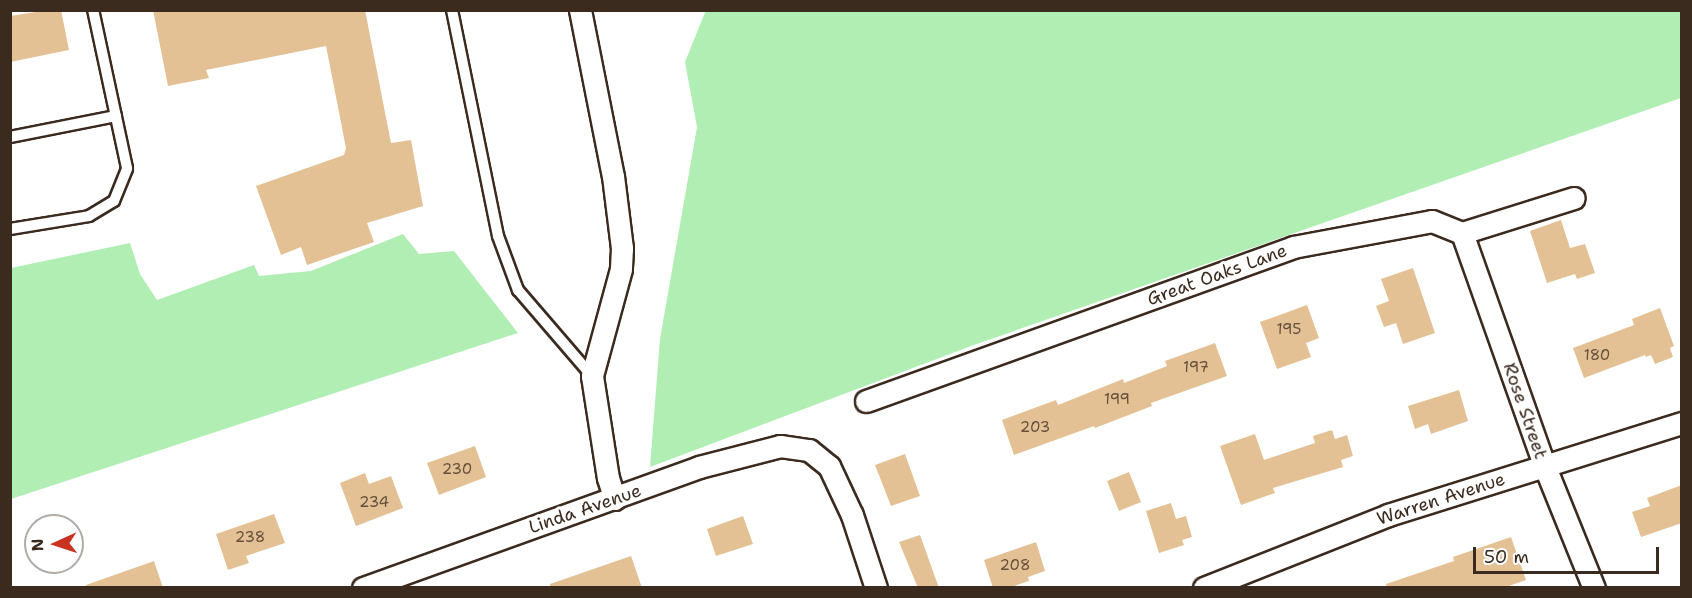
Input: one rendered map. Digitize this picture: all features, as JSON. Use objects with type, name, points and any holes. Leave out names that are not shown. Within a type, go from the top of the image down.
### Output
[{"type":"street","points":[[580,10],[613,176],[622,248],[621,269],[592,376],[608,478],[615,499]]},
{"type":"street","points":[[1462,233],[1574,198]]},
{"type":"street","name":"Great Oaks Lane","points":[[866,401],[1293,247],[1432,221],[1462,233]]},
{"type":"street","name":"Rose Street","points":[[1462,233],[1545,467],[1594,588]]},
{"type":"street","name":"Warren Avenue","points":[[1204,588],[1388,514],[1682,423]]},
{"type":"street","name":"Linda Avenue","points":[[363,588],[699,467],[780,446],[809,450],[829,466],[852,515],[876,588]]},
{"type":"lane","points":[[10,229],[89,216],[114,201],[127,168],[93,10]]},
{"type":"lane","points":[[452,10],[498,236],[518,290],[592,376]]},
{"type":"lane","points":[[10,137],[116,116]]},
{"type":"green space","points":[[706,10],[1681,11],[1681,98],[974,345],[650,467],[660,339],[697,127],[685,62]]},
{"type":"green space","points":[[403,234],[419,254],[454,251],[518,333],[11,499],[11,268],[130,243],[140,274],[157,300],[254,265],[259,276],[311,271]]},
{"type":"building","points":[[61,10],[69,50],[10,62],[10,16]]},
{"type":"building","points":[[153,10],[365,10],[391,143],[411,140],[423,206],[367,223],[374,242],[307,265],[301,247],[281,255],[256,186],[344,155],[346,148],[326,46],[206,70],[209,78],[168,86]]},
{"type":"building","points":[[1561,220],[1570,248],[1585,244],[1595,273],[1577,279],[1575,274],[1547,283],[1530,231]]},
{"type":"building","points":[[1413,268],[1435,333],[1403,344],[1396,323],[1384,327],[1376,306],[1389,301],[1381,279]]},
{"type":"building","points":[[1307,305],[1319,338],[1306,343],[1311,357],[1277,369],[1260,322]]},
{"type":"building","points":[[1660,308],[1674,346],[1670,348],[1673,357],[1655,364],[1651,355],[1646,357],[1645,355],[1584,378],[1573,348],[1634,325],[1632,319]]},
{"type":"building","points":[[1215,343],[1227,376],[1151,403],[1152,406],[1095,428],[1094,426],[1014,455],[1002,420],[1056,400],[1058,405],[1123,379],[1124,383],[1167,366],[1165,361]]},
{"type":"building","points":[[1459,390],[1468,421],[1431,434],[1428,424],[1415,429],[1408,406]]},
{"type":"building","points":[[1332,430],[1335,439],[1347,435],[1353,456],[1341,460],[1343,467],[1273,488],[1275,493],[1241,505],[1220,446],[1255,434],[1264,460],[1315,443],[1313,436]]},
{"type":"building","points":[[475,446],[486,477],[439,495],[427,463]]},
{"type":"building","points":[[905,454],[920,496],[891,506],[875,465]]},
{"type":"building","points":[[1129,472],[1141,502],[1119,511],[1107,481]]},
{"type":"building","points":[[365,473],[369,484],[391,476],[403,508],[356,526],[340,483]]},
{"type":"building","points":[[1682,485],[1682,523],[1641,537],[1632,512],[1650,506],[1647,498]]},
{"type":"building","points":[[1171,503],[1176,519],[1186,516],[1192,537],[1182,540],[1184,545],[1159,553],[1146,511]]},
{"type":"building","points":[[274,514],[285,543],[246,556],[249,563],[228,570],[216,534]]},
{"type":"building","points":[[743,516],[753,544],[716,556],[707,529]]},
{"type":"building","points":[[920,535],[939,588],[918,588],[899,542]]},
{"type":"building","points":[[1511,537],[1526,580],[1503,588],[1387,588],[1386,584],[1454,561],[1453,557]]},
{"type":"building","points":[[1036,542],[1045,571],[1028,577],[1029,581],[1008,588],[993,588],[984,560]]},
{"type":"building","points":[[631,556],[642,588],[550,588],[550,584]]},
{"type":"building","points":[[154,561],[163,588],[86,588],[86,585]]}]
